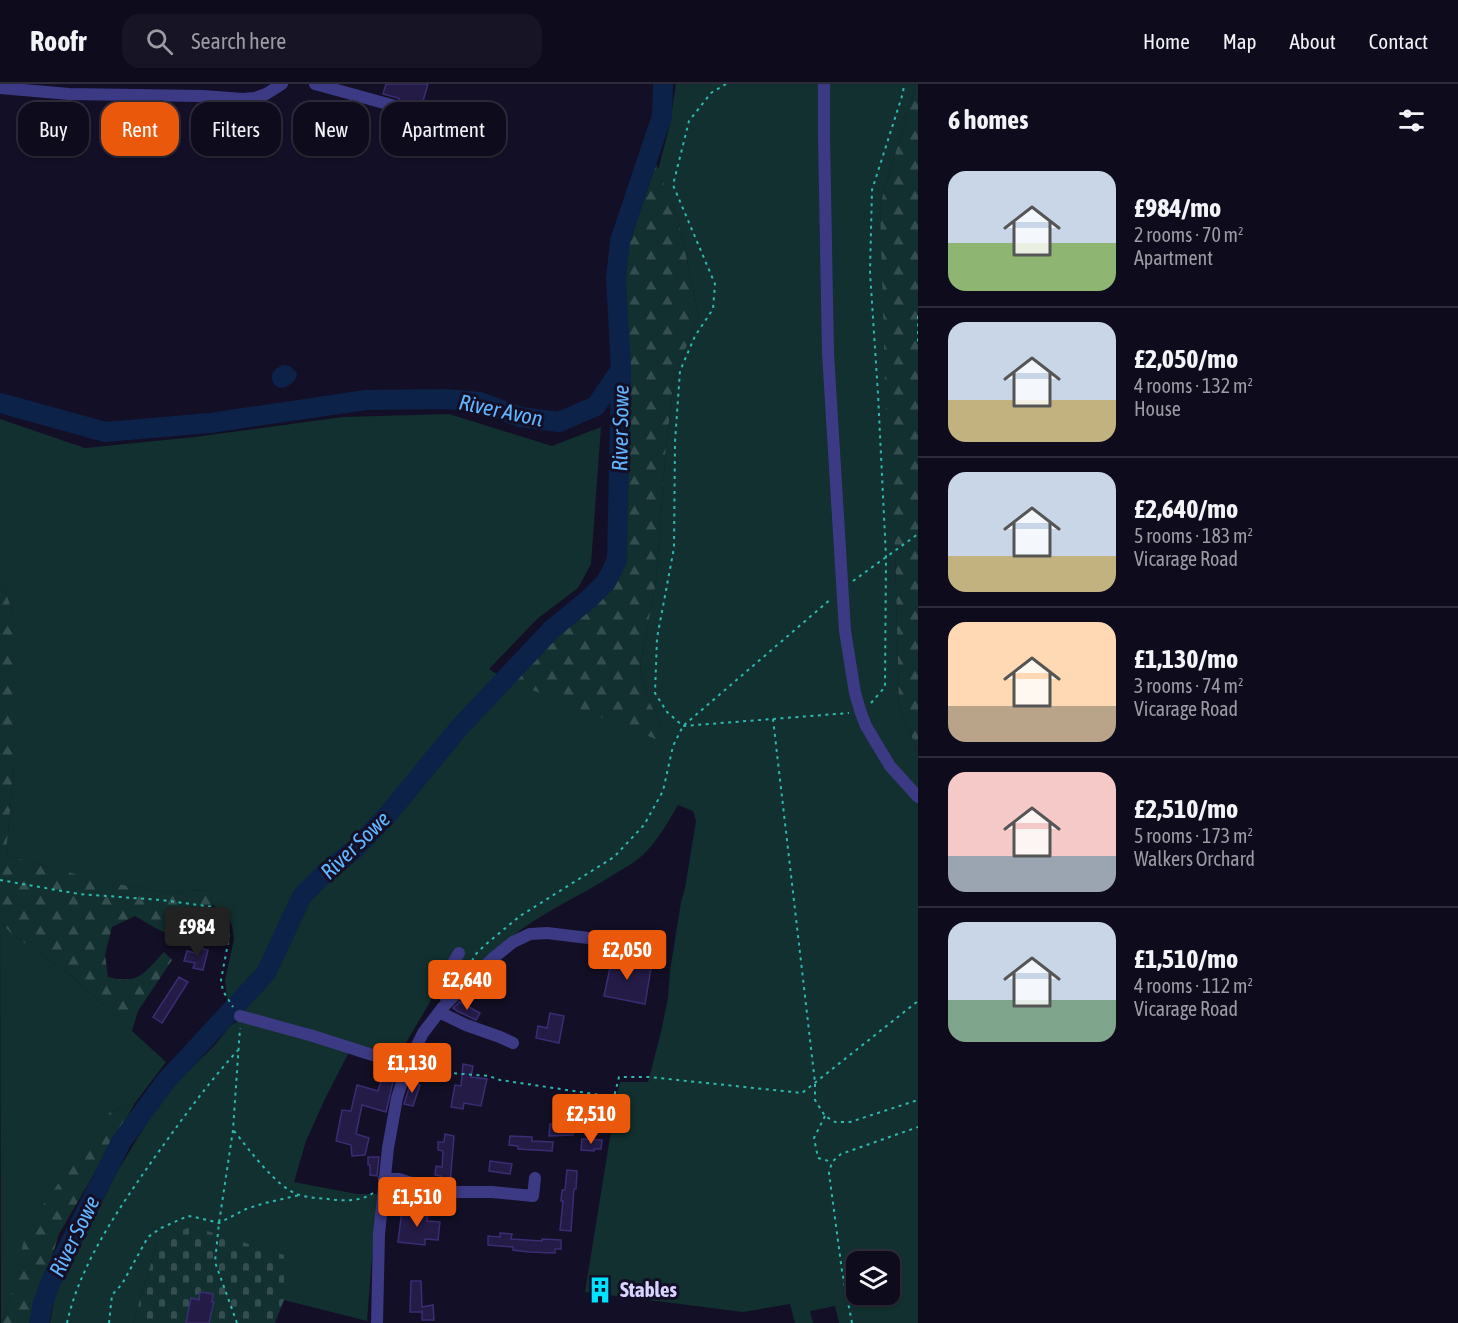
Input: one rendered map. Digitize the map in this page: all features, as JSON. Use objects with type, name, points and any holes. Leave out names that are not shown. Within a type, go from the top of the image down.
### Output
[{"type":"street","points":[[0,87],[69,94],[203,96],[243,99],[266,94],[282,84]]},
{"type":"street","points":[[315,84],[384,102]]},
{"type":"street","points":[[824,84],[828,353],[844,631],[855,693],[866,726],[891,766],[918,797]]},
{"type":"street","points":[[377,1323],[379,1234],[388,1148],[397,1098],[406,1066],[423,1033],[471,979],[513,942],[530,934],[547,933],[621,942],[629,946],[632,956]]},
{"type":"street","points":[[444,1007],[447,979],[459,953]]},
{"type":"street","points":[[444,1007],[466,1025],[513,1043]]},
{"type":"street","points":[[239,1014],[406,1066]]},
{"type":"street","points":[[384,1184],[399,1179],[436,1191],[492,1192],[533,1196],[535,1178]]},
{"type":"path","points":[[726,84],[711,93],[689,122],[673,185],[715,284],[713,309],[695,336],[680,371],[675,442],[674,548],[657,638],[656,693],[668,712],[683,726],[861,713],[885,687],[886,557],[870,272],[872,190],[904,84]]},
{"type":"path","points":[[918,316],[918,345]]},
{"type":"path","points":[[471,979],[471,966],[475,955],[485,945],[520,916],[614,857],[645,825],[663,791],[673,746],[683,726],[842,589],[918,534]]},
{"type":"path","points":[[773,719],[815,1083],[815,1100],[825,1116],[835,1122],[850,1122],[918,1100]]},
{"type":"path","points":[[0,880],[79,894],[161,900],[213,907],[227,924],[229,938],[221,980],[223,991],[239,1014],[239,1049],[233,1130],[215,1262],[237,1323]]},
{"type":"path","points":[[406,1066],[437,1072],[489,1076],[500,1080],[614,1097],[619,1077],[649,1077],[802,1093],[918,1001]]},
{"type":"path","points":[[68,1323],[84,1272],[121,1205],[189,1108],[239,1049]]},
{"type":"path","points":[[825,1116],[814,1138],[818,1158],[832,1162]]},
{"type":"path","points":[[852,1323],[842,1271],[829,1173],[832,1162],[841,1154],[918,1127]]},
{"type":"path","points":[[233,1130],[268,1172],[290,1191],[300,1196]]},
{"type":"path","points":[[109,1323],[112,1295],[122,1284],[142,1244],[161,1228],[188,1216],[219,1223],[246,1209],[300,1196],[341,1201],[359,1200],[369,1196],[384,1184]]},
{"type":"green space","points":[[676,84],[916,84],[880,205],[895,550],[899,706],[918,752],[918,1323],[839,1323],[835,1306],[810,1311],[813,1323],[795,1323],[790,1304],[743,1312],[585,1292],[620,1082],[648,1082],[661,1032],[696,821],[693,811],[678,805],[658,837],[640,857],[533,922],[485,960],[465,966],[451,957],[399,1060],[238,1013],[227,998],[225,980],[234,939],[232,925],[222,911],[213,905],[207,890],[166,892],[104,882],[6,855],[14,767],[14,615],[4,588],[0,586],[0,419],[85,448],[195,437],[343,417],[449,414],[552,446],[601,427],[591,564],[578,588],[537,619],[489,669],[505,679],[663,729],[648,699],[640,667],[656,582],[666,446],[675,373],[699,317],[679,222],[658,170],[669,128]]},
{"type":"green space","points":[[916,84],[918,84],[918,752],[899,706],[895,550],[886,417],[880,205]]},
{"type":"green space","points":[[651,151],[679,222],[699,317],[675,373],[666,446],[656,582],[640,667],[648,699],[663,729],[658,740],[505,679],[552,629],[606,582],[617,560],[621,370],[616,278],[620,241]]},
{"type":"green space","points":[[0,586],[4,588],[14,615],[14,767],[6,855],[105,882],[166,892],[207,890],[213,905],[174,936],[135,916],[112,927],[105,955],[108,977],[134,978],[146,971],[164,952],[172,960],[138,1011],[132,1031],[72,976],[13,935],[0,922]]},
{"type":"green space","points":[[0,922],[13,935],[72,976],[166,1062],[135,1103],[110,1112],[10,1300],[1,1323]]},
{"type":"green space","points":[[240,1020],[349,1052],[306,1141],[294,1182],[357,1194],[377,1194],[367,1321],[284,1300],[284,1255],[157,1243],[133,1323],[50,1323],[55,1296],[69,1262],[138,1137],[180,1079],[214,1046],[231,1025]]},
{"type":"green space","points":[[135,1103],[59,1234],[33,1323],[1,1323],[10,1300],[27,1227],[110,1112]]},
{"type":"green space","points":[[191,1226],[284,1255],[284,1300],[275,1323],[133,1323],[157,1243]]},
{"type":"water","points":[[284,365],[290,366],[297,375],[291,384],[284,388],[275,385],[272,377],[277,368]]},
{"type":"building","points":[[386,84],[428,84],[423,102],[402,102],[398,98],[383,94]]},
{"type":"building","points":[[196,947],[208,950],[203,970],[193,968],[195,963],[184,961],[187,951],[195,953]]},
{"type":"building","points":[[614,949],[622,963],[651,968],[645,1004],[604,996]]},
{"type":"building","points":[[179,977],[188,982],[162,1023],[153,1017]]},
{"type":"building","points":[[460,1002],[480,1013],[476,1020],[453,1008]]},
{"type":"building","points":[[550,1013],[564,1016],[559,1043],[536,1038],[538,1026],[547,1028]]},
{"type":"building","points":[[463,1064],[473,1066],[471,1077],[487,1079],[481,1106],[464,1103],[463,1109],[451,1107],[455,1085],[461,1086]]},
{"type":"building","points":[[382,1078],[393,1082],[386,1112],[362,1105],[356,1134],[369,1138],[365,1155],[352,1156],[351,1145],[336,1141],[342,1110],[351,1111],[357,1085],[378,1091]]},
{"type":"building","points":[[411,1082],[420,1085],[413,1106],[404,1104]]},
{"type":"building","points":[[563,1123],[574,1123],[573,1135],[549,1136],[550,1124],[563,1125]]},
{"type":"building","points":[[445,1134],[454,1136],[450,1184],[440,1183],[441,1176],[435,1175],[436,1166],[442,1167],[443,1151],[438,1150],[438,1142],[444,1142]]},
{"type":"building","points":[[510,1136],[532,1137],[532,1141],[553,1142],[552,1151],[518,1149],[518,1146],[509,1145]]},
{"type":"building","points":[[582,1139],[602,1140],[601,1149],[581,1150]]},
{"type":"building","points":[[368,1157],[379,1157],[377,1176],[370,1175]]},
{"type":"building","points":[[490,1161],[512,1164],[510,1174],[489,1171]]},
{"type":"building","points":[[567,1170],[577,1171],[571,1231],[560,1230],[562,1190],[565,1190]]},
{"type":"building","points":[[402,1210],[428,1212],[427,1221],[440,1222],[438,1240],[425,1239],[425,1245],[398,1242]]},
{"type":"building","points":[[500,1233],[512,1234],[511,1239],[561,1240],[561,1249],[555,1249],[555,1253],[529,1252],[513,1250],[513,1247],[488,1245],[488,1236],[500,1237]]},
{"type":"building","points":[[411,1281],[421,1281],[422,1307],[433,1305],[434,1320],[422,1320],[422,1312],[410,1312]]},
{"type":"building","points":[[200,1292],[213,1294],[212,1302],[214,1302],[209,1323],[186,1323],[191,1298],[199,1300]]},
{"type":"waterway","name":"River Sowe","points":[[39,1323],[51,1281],[121,1142],[166,1081],[266,973],[302,896],[324,874],[355,849],[389,813],[459,728],[552,629],[606,582],[617,560],[621,369],[616,278],[620,241],[662,116],[663,84]]},
{"type":"waterway","name":"River Avon","points":[[0,403],[105,432],[210,423],[366,400],[445,399],[480,402],[520,417],[559,422],[596,406],[621,369]]},
{"type":"place","name":"Stables","points":[[600,1290]]}]
